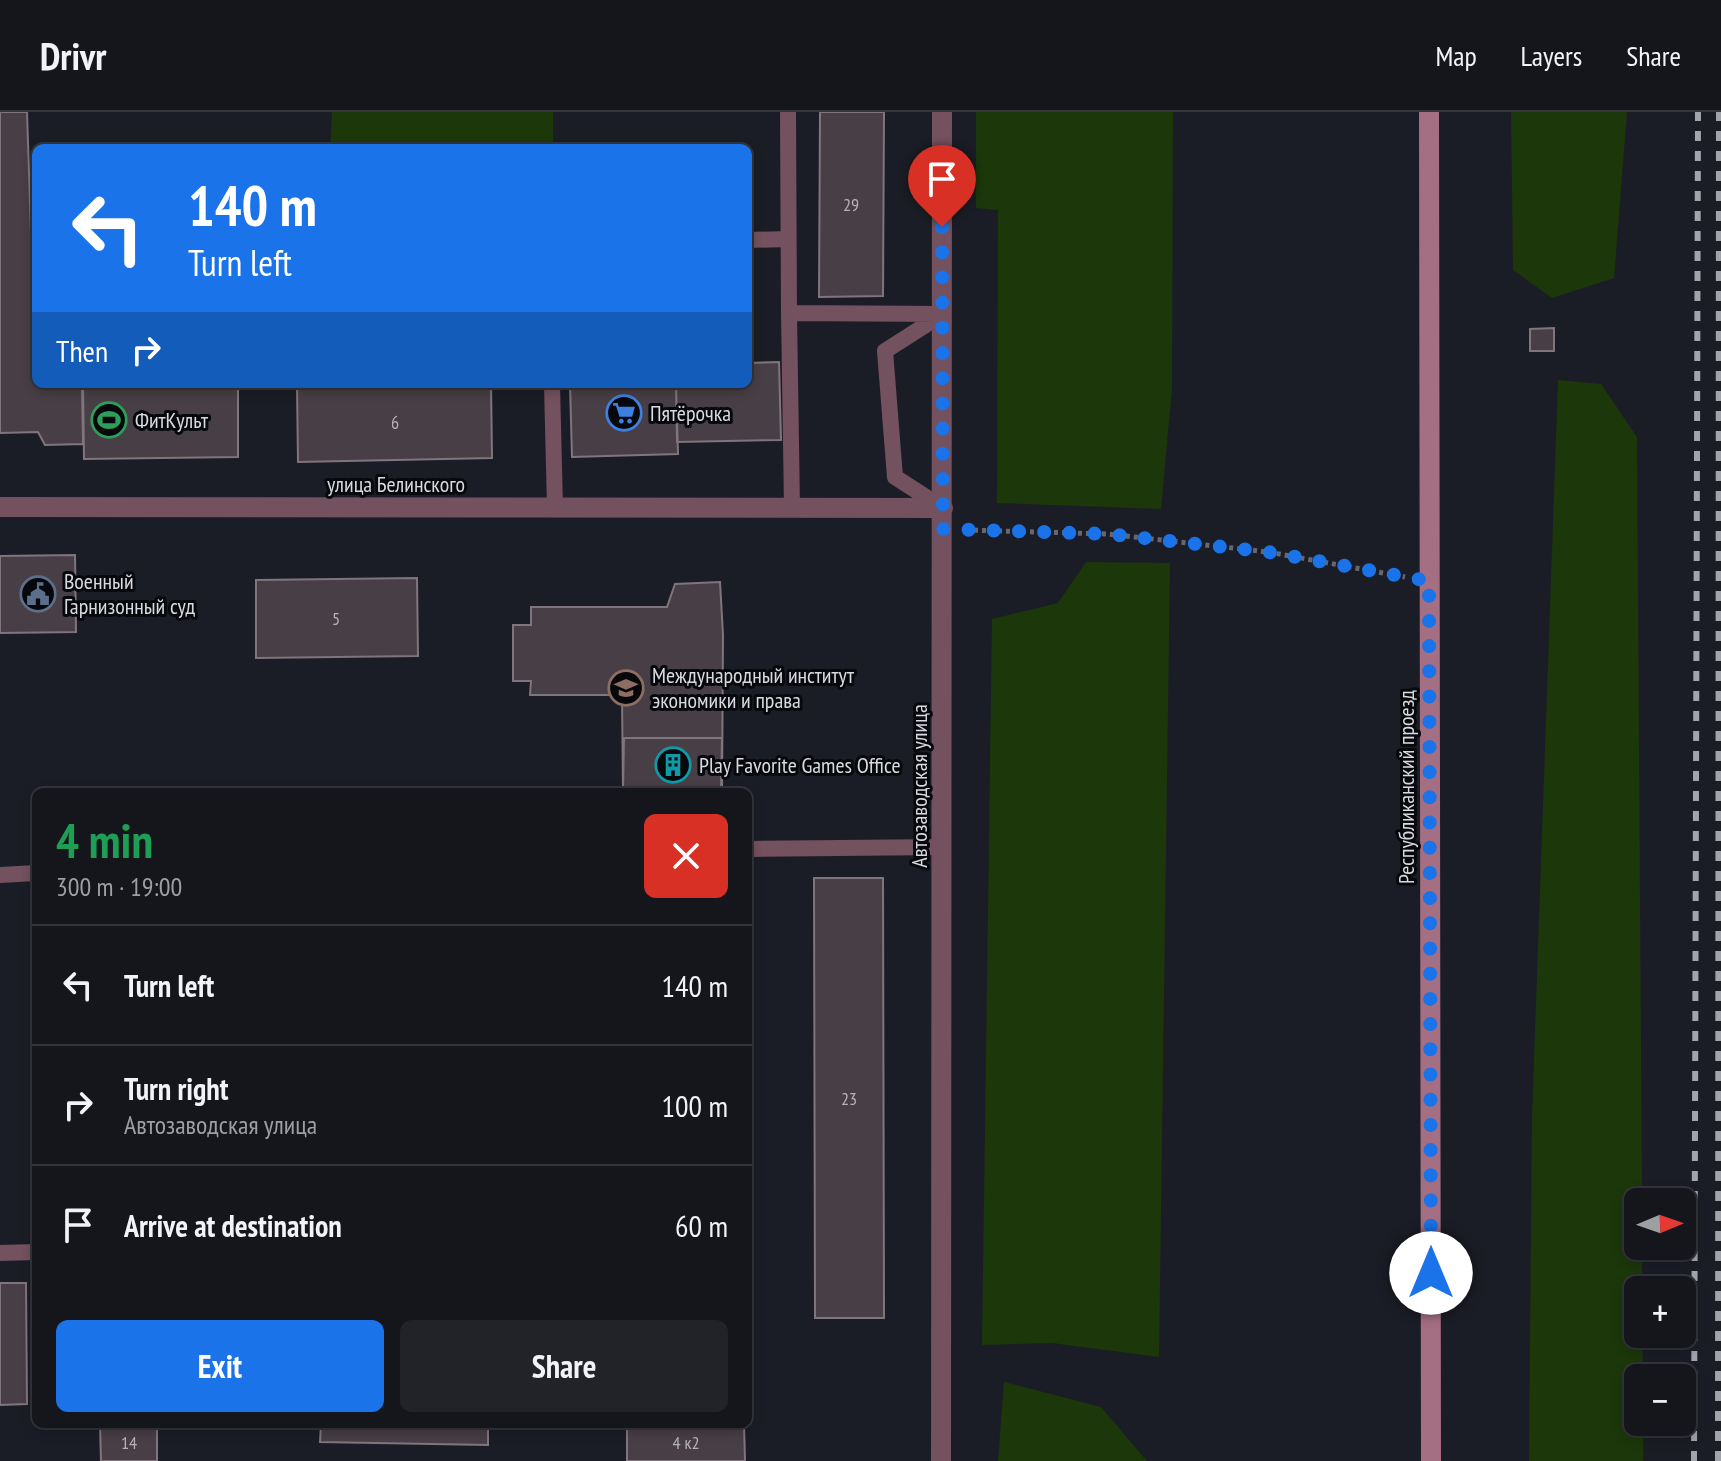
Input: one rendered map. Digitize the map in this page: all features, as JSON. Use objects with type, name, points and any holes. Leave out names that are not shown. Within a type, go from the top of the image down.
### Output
[{"type":"main road","name":"Республиканский проезд","points":[[1429,112],[1431,1461]]},
{"type":"street","name":"Автозаводская улица","points":[[941,1461],[942,112]]},
{"type":"street","name":"улица Белинского","points":[[0,507],[943,508]]},
{"type":"lane","points":[[788,112],[792,508]]},
{"type":"lane","points":[[752,240],[788,239]]},
{"type":"lane","points":[[789,313],[943,314]]},
{"type":"lane","points":[[943,314],[885,351],[895,477],[943,508]]},
{"type":"lane","points":[[552,388],[555,508]]},
{"type":"lane","points":[[752,849],[943,847]]},
{"type":"lane","points":[[0,875],[32,873]]},
{"type":"lane","points":[[0,1253],[32,1252]]},
{"type":"path","points":[[943,529],[1108,534],[1268,552],[1429,581]]},
{"type":"green space","points":[[332,112],[553,112],[553,144],[330,144]]},
{"type":"green space","points":[[976,112],[1173,112],[1172,388],[1161,509],[997,503],[998,210],[976,208]]},
{"type":"green space","points":[[1511,112],[1627,112],[1614,278],[1552,298],[1513,270]]},
{"type":"green space","points":[[1558,380],[1601,384],[1637,437],[1642,1188],[1624,1188],[1624,1260],[1642,1260],[1642,1276],[1624,1276],[1624,1348],[1642,1348],[1643,1364],[1624,1364],[1624,1436],[1643,1436],[1643,1461],[1529,1461],[1532,1116]]},
{"type":"green space","points":[[1086,562],[1170,563],[1159,1357],[1052,1343],[982,1345],[992,619],[1058,603]]},
{"type":"green space","points":[[1004,1382],[1101,1407],[1147,1461],[998,1461]]},
{"type":"building","points":[[0,112],[27,112],[32,388],[82,388],[83,444],[45,445],[38,432],[0,433]]},
{"type":"building","points":[[820,112],[884,112],[883,296],[819,297]]},
{"type":"building","points":[[1554,328],[1554,351],[1530,351],[1530,329]]},
{"type":"building","points":[[779,362],[781,440],[677,442],[676,388],[752,388],[752,363]]},
{"type":"building","points":[[83,388],[238,388],[238,457],[84,459]]},
{"type":"building","points":[[297,388],[491,388],[492,458],[298,462]]},
{"type":"building","name":"Пятёрочка","points":[[570,388],[676,388],[678,454],[572,457]]},
{"type":"building","name":"Военный Гарнизонный суд","points":[[75,555],[76,632],[0,633],[0,556]]},
{"type":"building","points":[[417,578],[418,656],[256,658],[256,580]]},
{"type":"building","name":"Международный институт экономики и права","points":[[720,582],[723,635],[722,788],[623,788],[622,695],[530,695],[531,681],[513,681],[513,625],[531,625],[531,607],[667,607],[675,584]]},
{"type":"building","name":"Play Favorite Games Office","points":[[624,738],[722,738],[721,788],[623,788]]},
{"type":"building","points":[[814,878],[883,878],[884,1318],[815,1318]]},
{"type":"building","points":[[0,1283],[26,1283],[27,1404],[0,1405]]},
{"type":"building","points":[[100,1428],[157,1428],[157,1461],[101,1461]]},
{"type":"building","points":[[321,1428],[488,1428],[488,1445],[320,1442]]},
{"type":"building","points":[[627,1428],[744,1428],[745,1461],[627,1461]]},
{"type":"railway","points":[[1694,1461],[1698,112]]},
{"type":"railway","points":[[1718,1461],[1719,112]]},
{"type":"place","name":"Пятёрочка","points":[[624,413]]},
{"type":"place","name":"ФитКульт","points":[[109,420]]},
{"type":"place","name":"Военный Гарнизонный суд","points":[[38,594]]},
{"type":"place","name":"Международный институт экономики и права","points":[[626,688]]},
{"type":"place","name":"Play Favorite Games Office","points":[[673,765]]},
{"type":"route","points":[[942,227],[943,529],[1108,534],[1268,552],[1429,581],[1431,1273]]}]
